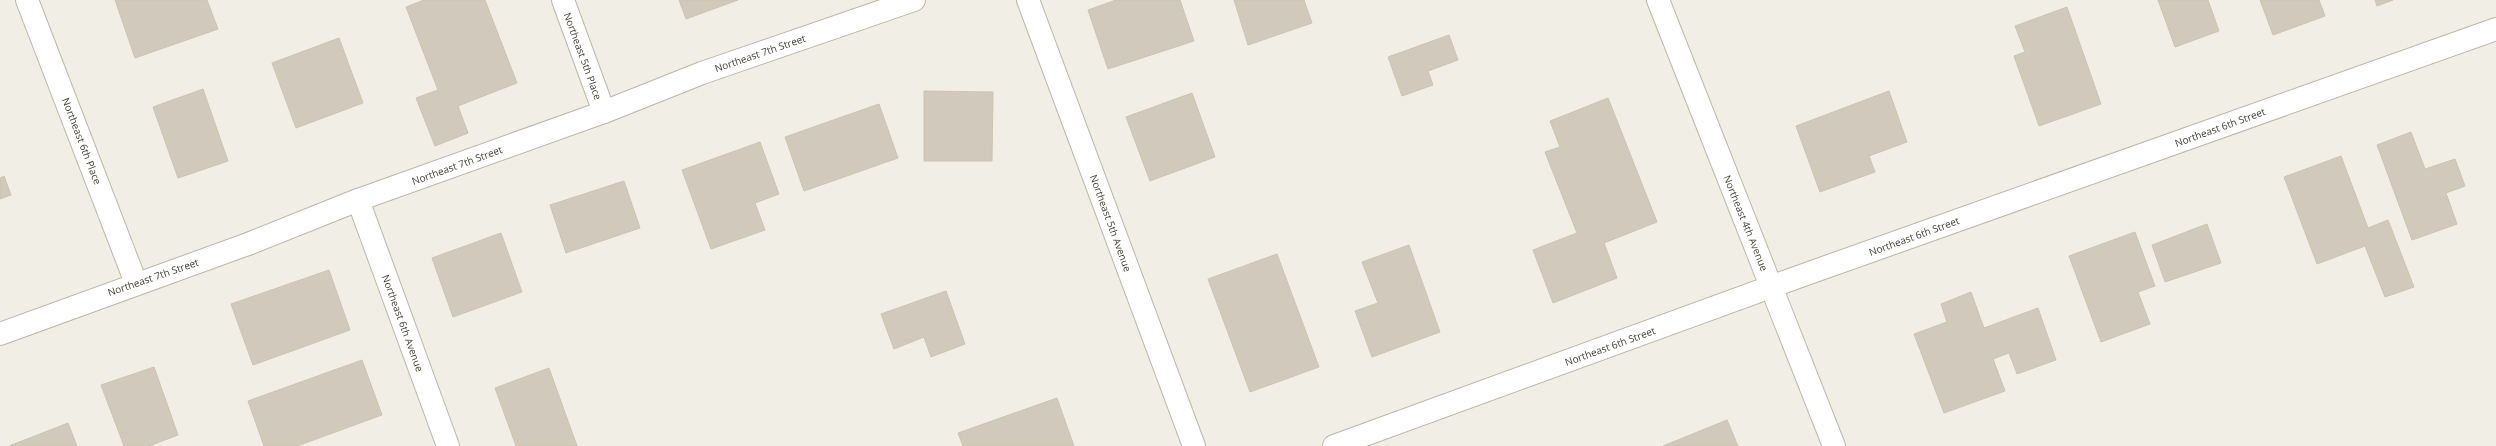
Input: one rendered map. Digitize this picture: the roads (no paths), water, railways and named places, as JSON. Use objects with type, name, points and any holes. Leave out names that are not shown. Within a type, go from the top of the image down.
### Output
[{"type":"street","name":"Northeast 6th Place","points":[[27,0],[136,283]]},
{"type":"street","name":"Northeast 5th Place","points":[[563,0],[604,112]]},
{"type":"street","name":"Northeast 7th Street","points":[[0,334],[136,283],[248,244],[358,200],[604,112],[702,73],[914,0]]},
{"type":"street","name":"Northeast 5th Avenue","points":[[1028,0],[1194,446]]},
{"type":"street","name":"Northeast 4th Avenue","points":[[1658,0],[1834,446]]},
{"type":"street","name":"Northeast 6th Street","points":[[1334,446],[1772,287],[2496,29]]},
{"type":"street","name":"Northeast 6th Avenue","points":[[358,200],[448,446]]}]
